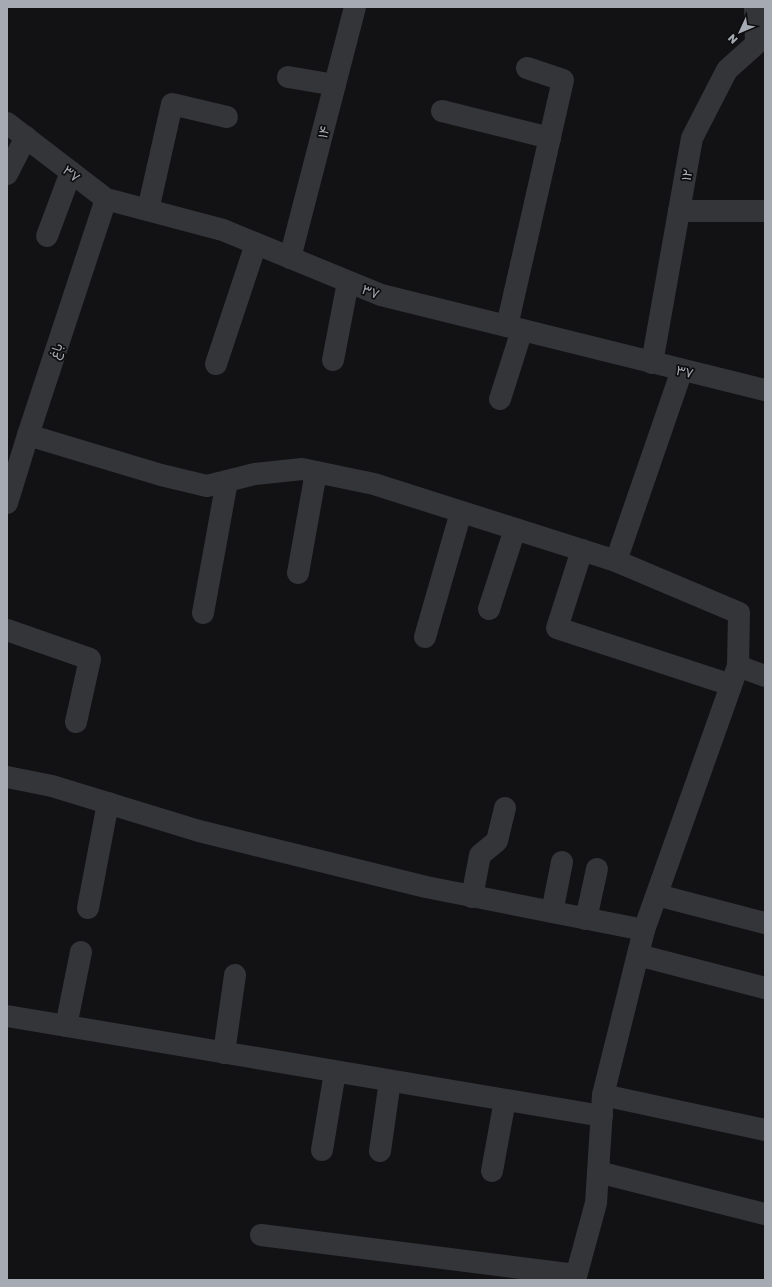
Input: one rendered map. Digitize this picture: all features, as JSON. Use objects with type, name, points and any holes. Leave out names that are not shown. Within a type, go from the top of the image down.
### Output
[{"type":"street","name":"۱۴","points":[[290,258],[355,7]]},
{"type":"street","name":"۱۲","points":[[652,363],[692,138],[727,70],[756,44],[755,7]]},
{"type":"street","points":[[500,399],[550,138],[564,80],[527,68]]},
{"type":"street","points":[[288,77],[335,85]]},
{"type":"street","points":[[148,210],[172,104],[227,117]]},
{"type":"street","points":[[442,111],[550,138]]},
{"type":"street","name":"۳۷","points":[[7,123],[106,199],[223,230],[381,295],[765,390]]},
{"type":"street","points":[[7,174],[26,137]]},
{"type":"street","points":[[47,236],[71,172]]},
{"type":"street","name":"باغ","points":[[8,495],[106,199]]},
{"type":"street","points":[[679,211],[765,211]]},
{"type":"street","points":[[216,364],[256,244]]},
{"type":"street","points":[[333,360],[348,282]]},
{"type":"street","points":[[616,561],[682,370]]},
{"type":"street","points":[[28,435],[161,475],[207,486],[255,474],[302,469],[374,484],[616,561],[739,613],[735,675],[644,930],[603,1106],[596,1203],[575,1278],[262,1235]]},
{"type":"street","points":[[298,573],[316,472]]},
{"type":"street","points":[[203,613],[227,481]]},
{"type":"street","points":[[425,637],[460,512]]},
{"type":"street","points":[[489,608],[516,529]]},
{"type":"street","points":[[582,550],[557,628],[735,675],[765,676]]},
{"type":"street","points":[[7,630],[90,659],[76,722]]},
{"type":"street","points":[[7,777],[52,786],[199,830],[426,888],[644,930]]},
{"type":"street","points":[[88,908],[108,803]]},
{"type":"street","points":[[472,896],[480,855],[497,841],[504,808]]},
{"type":"street","points":[[552,912],[562,862]]},
{"type":"street","points":[[586,919],[597,869]]},
{"type":"street","points":[[657,895],[765,923]]},
{"type":"street","points":[[66,1026],[81,952]]},
{"type":"street","points":[[638,956],[765,988]]},
{"type":"street","points":[[224,1053],[234,975]]},
{"type":"street","points":[[7,1016],[505,1100],[603,1106],[765,1130]]},
{"type":"street","points":[[322,1150],[335,1072]]},
{"type":"street","points":[[380,1151],[390,1081]]},
{"type":"street","points":[[492,1171],[505,1100]]},
{"type":"street","points":[[598,1172],[765,1214]]}]
